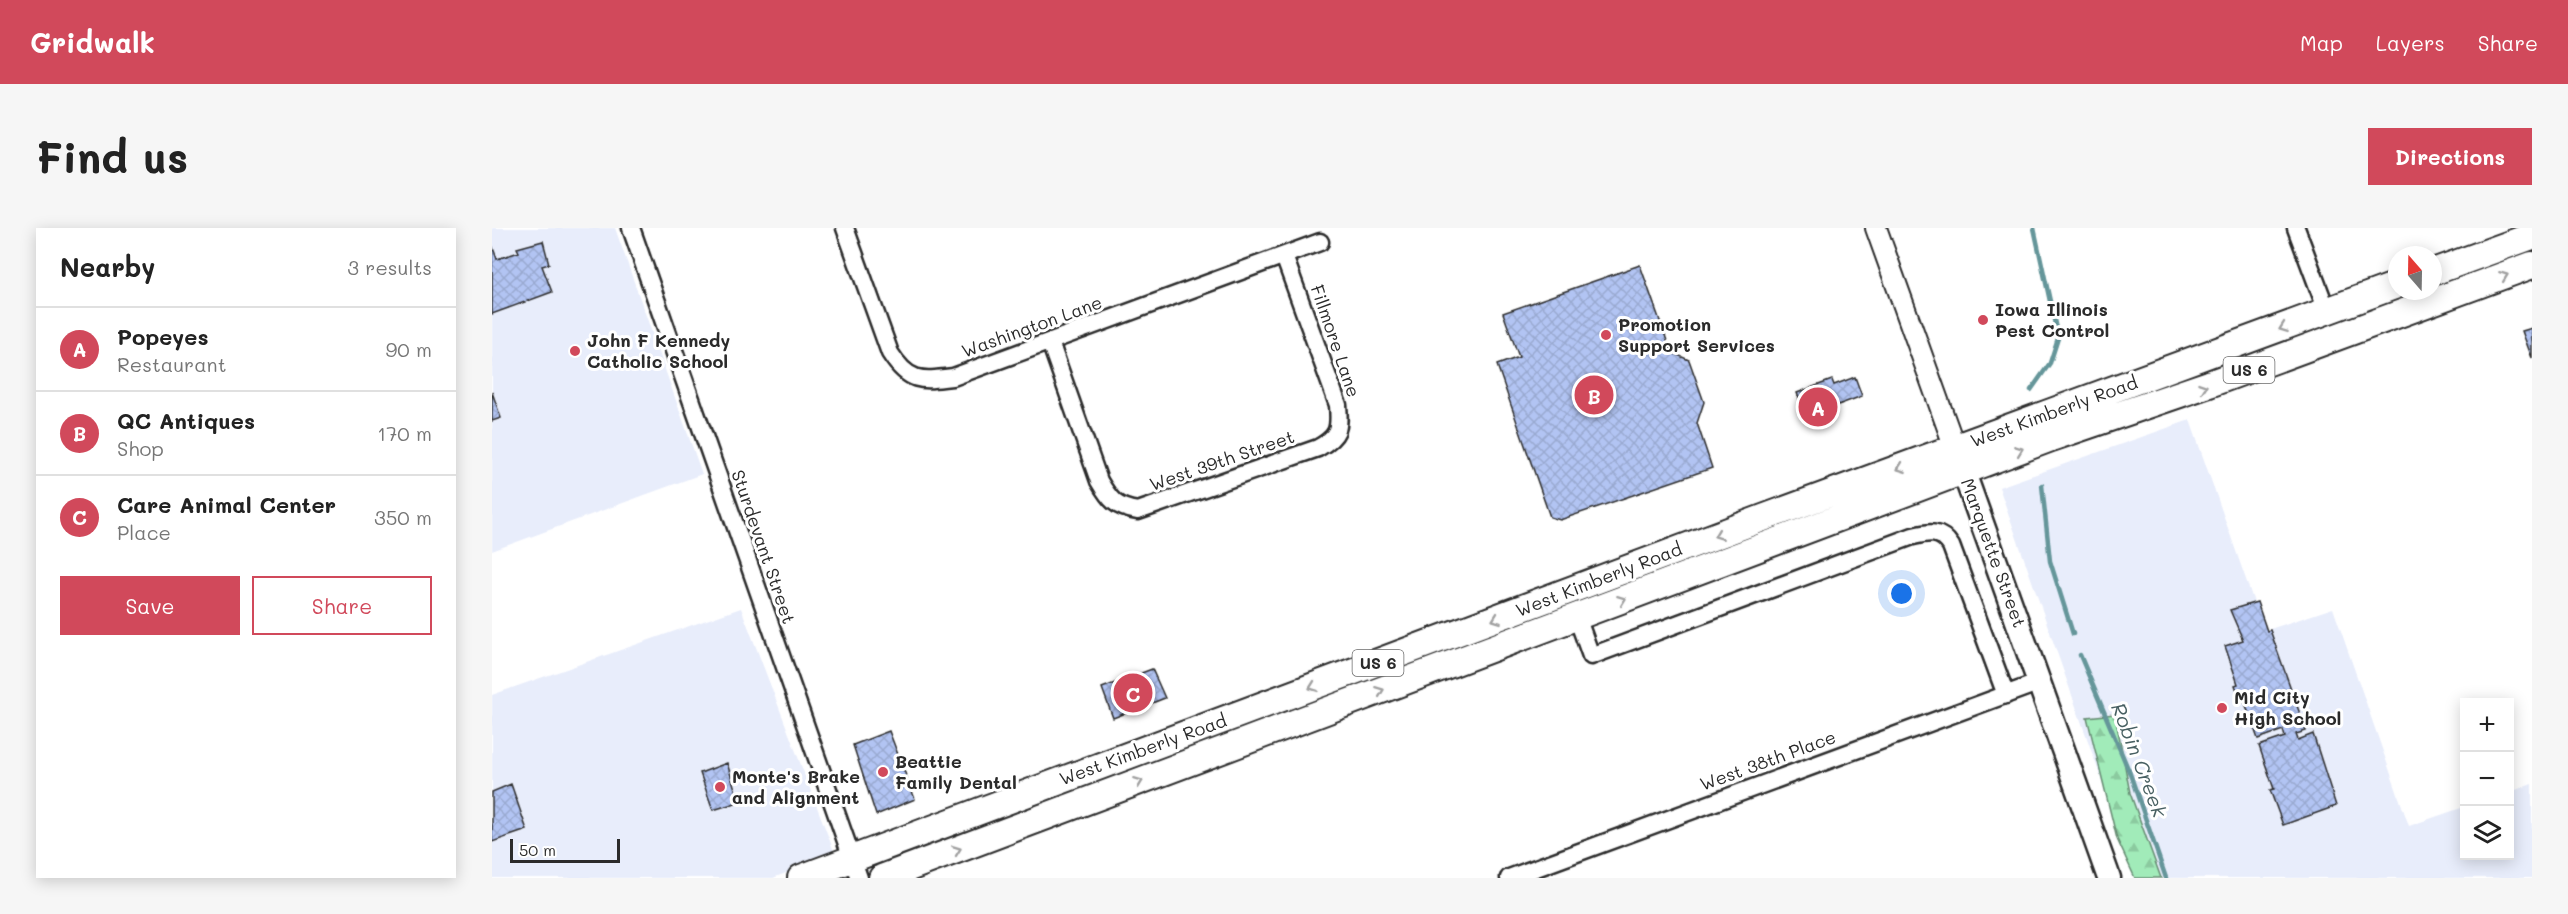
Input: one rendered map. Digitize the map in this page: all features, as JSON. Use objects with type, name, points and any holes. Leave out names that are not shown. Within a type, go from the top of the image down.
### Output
[{"type":"main road","points":[[2442,269],[2532,236]]},
{"type":"main road","points":[[2442,286],[2459,280],[2467,260]]},
{"type":"main road","name":"West Kimberly Road","points":[[801,878],[855,868],[1960,459],[2337,337],[2532,265]]},
{"type":"main road","name":"West Kimberly Road","points":[[882,878],[1577,617],[1960,459],[2388,288]]},
{"type":"main road","points":[[2337,337],[2357,320],[2375,309],[2401,300]]},
{"type":"main road","name":"Marquette Street","points":[[1960,459],[2109,878]]},
{"type":"street","name":"Sturdevant Street","points":[[631,228],[855,868]]},
{"type":"street","name":"Washington Lane","points":[[845,228],[890,353],[900,369],[920,381],[953,377],[1320,242]]},
{"type":"street","name":"Marquette Street","points":[[1876,228],[1960,459]]},
{"type":"street","points":[[2296,228],[2327,311]]},
{"type":"street","name":"Fillmore Lane","points":[[1284,256],[1338,405],[1340,424],[1333,439]]},
{"type":"street","name":"West 39th Street","points":[[1050,342],[1099,482],[1108,496],[1122,509],[1138,511],[1318,448],[1333,439]]},
{"type":"street","name":"Marquette Street","points":[[1938,533],[1952,546],[2006,695]]},
{"type":"street","name":"West Kimberly Road","points":[[1577,617],[1591,656],[1912,536],[1938,533]]},
{"type":"street","name":"West 38th Place","points":[[1509,878],[1529,874],[2040,682]]},
{"type":"shaded area","name":"John F Kennedy Catholic School","points":[[492,228],[615,228],[702,474],[492,551]]},
{"type":"shaded area","name":"Mid City High School","points":[[2190,420],[2264,631],[2333,608],[2409,826],[2460,808],[2460,860],[2514,860],[2514,791],[2532,784],[2532,878],[2136,878],[1999,487]]},
{"type":"shaded area","points":[[741,608],[835,854],[773,878],[492,878],[492,695]]},
{"type":"green space","points":[[2115,714],[2130,793],[2161,878],[2135,878],[2117,839],[2087,717]]},
{"type":"building","points":[[543,241],[549,264],[542,266],[552,292],[492,314],[492,245],[497,259],[519,252],[517,248]]},
{"type":"building","points":[[1640,265],[1671,352],[1689,360],[1704,402],[1697,423],[1712,468],[1560,520],[1550,517],[1497,365],[1519,357],[1503,313]]},
{"type":"building","points":[[2532,328],[2532,358],[2522,331]]},
{"type":"building","points":[[1855,377],[1862,396],[1806,417],[1797,393],[1832,380],[1834,385]]},
{"type":"building","points":[[492,392],[501,418],[492,421]]},
{"type":"building","points":[[2257,602],[2267,631],[2270,630],[2306,731],[2296,734],[2298,740],[2313,734],[2336,806],[2283,825],[2270,790],[2274,789],[2259,746],[2285,737],[2283,730],[2258,739],[2244,700],[2241,701],[2235,685],[2238,684],[2225,646],[2243,640],[2230,610]]},
{"type":"building","points":[[1152,669],[1165,698],[1113,718],[1102,688]]},
{"type":"building","name":"Beattie Family Dental","points":[[889,731],[915,799],[876,815],[853,745]]},
{"type":"building","name":"Monte's Brake and Alignment","points":[[727,763],[739,802],[713,810],[700,773]]},
{"type":"building","points":[[511,784],[527,830],[492,842],[492,792]]},
{"type":"waterway","name":"Robin Creek","points":[[2031,390],[2050,363],[2058,338],[2034,228]]},
{"type":"waterway","name":"Robin Creek","points":[[2042,485],[2050,561],[2073,634]]},
{"type":"waterway","name":"Robin Creek","points":[[2080,655],[2129,771],[2166,878]]},
{"type":"place","name":"Iowa Illinois Pest Control","points":[[1983,320]]},
{"type":"place","name":"Promotion Support Services","points":[[1606,335]]},
{"type":"place","name":"John F Kennedy Catholic School","points":[[575,351]]},
{"type":"place","name":"QC Antiques","points":[[1594,395]]},
{"type":"place","name":"Popeyes","points":[[1818,407]]},
{"type":"place","name":"Care Animal Center","points":[[1133,693]]},
{"type":"place","name":"Mid City High School","points":[[2222,708]]},
{"type":"place","name":"Beattie Family Dental","points":[[883,772]]},
{"type":"place","name":"Monte's Brake and Alignment","points":[[720,787]]}]
